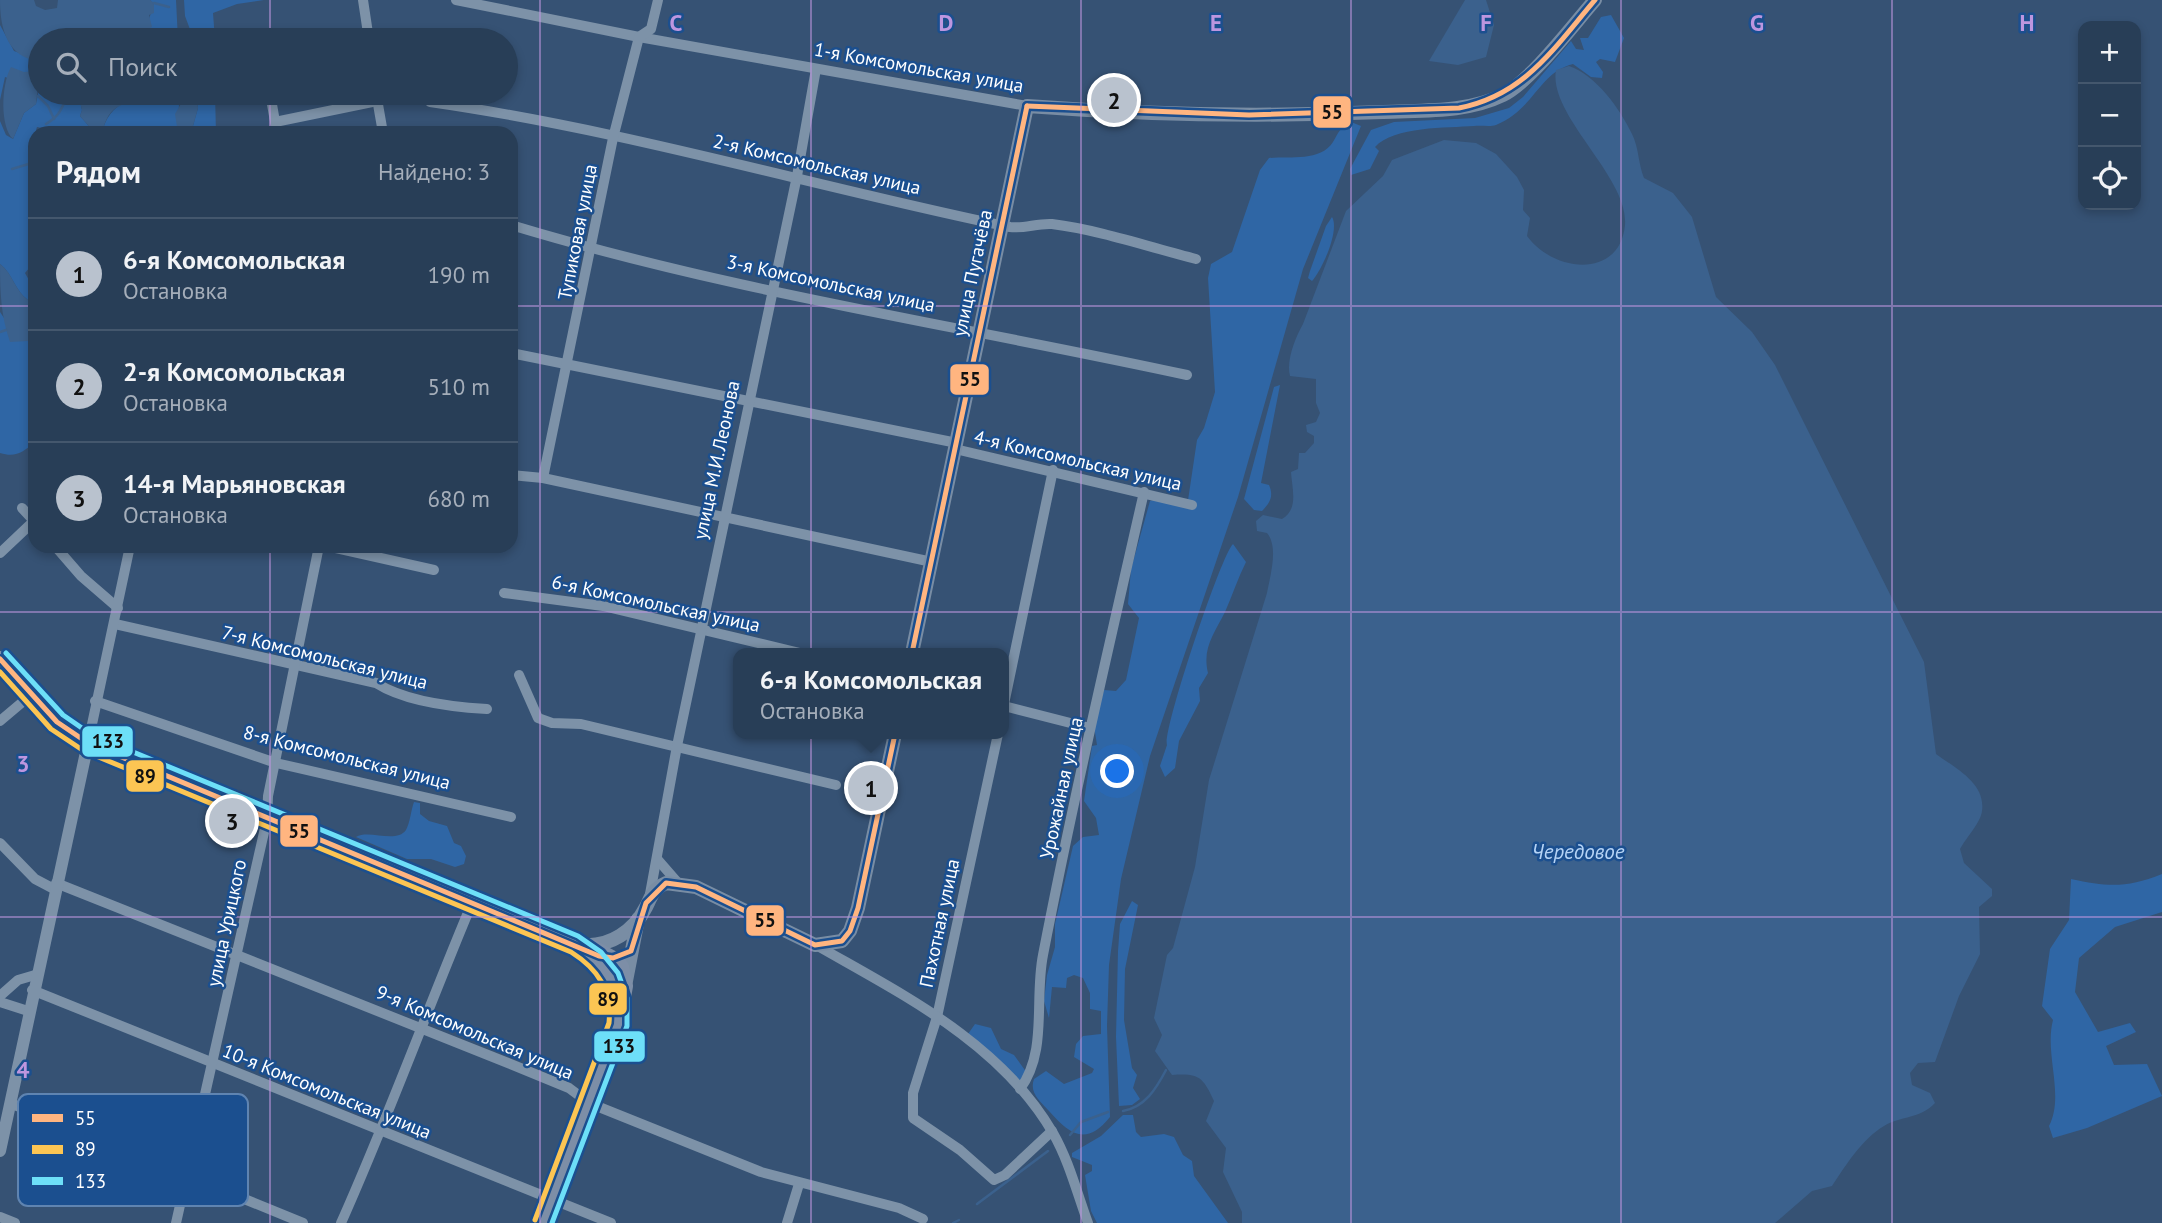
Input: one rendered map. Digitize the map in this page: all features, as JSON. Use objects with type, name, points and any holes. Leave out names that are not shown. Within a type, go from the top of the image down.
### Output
[{"type":"main road","name":"1-я Комсомольская улица","points":[[1027,106],[1185,115],[1278,116],[1466,107],[1506,93],[1524,79],[1595,0]]},
{"type":"main road","name":"улица Пугачёва","points":[[913,648],[1027,106]]},
{"type":"main road","points":[[0,659],[57,722],[88,743],[472,903],[613,958],[621,967],[621,1008],[614,1043],[543,1223]]},
{"type":"main road","points":[[613,958],[620,937],[645,907],[660,893],[678,883],[704,891],[815,945],[842,941],[858,908],[894,739]]},
{"type":"main road","points":[[620,985],[645,907]]},
{"type":"main road","points":[[582,948],[620,937]]},
{"type":"main road","points":[[582,948],[605,967],[620,985]]},
{"type":"main road","points":[[613,958],[631,951]]},
{"type":"street","points":[[363,0],[367,28]]},
{"type":"street","name":"1-я Комсомольская улица","points":[[456,0],[639,37],[1027,106]]},
{"type":"street","name":"Тупиковая улица","points":[[543,478],[569,366],[613,138],[639,37],[651,29],[658,0]]},
{"type":"street","name":"улица М.И.Леонова","points":[[645,907],[658,860],[677,746],[797,176],[816,69]]},
{"type":"street","points":[[272,105],[276,126]]},
{"type":"street","points":[[283,126],[351,105]]},
{"type":"street","points":[[378,105],[382,126]]},
{"type":"street","name":"2-я Комсомольская улица","points":[[450,105],[542,119],[613,138],[797,176],[1001,225],[1023,228],[1052,225],[1196,259]]},
{"type":"street","name":"3-я Комсомольская улица","points":[[518,227],[873,314],[979,330],[1187,375]]},
{"type":"street","name":"4-я Комсомольская улица","points":[[518,355],[956,446],[1192,505]]},
{"type":"street","points":[[1009,681],[1053,470]]},
{"type":"street","points":[[518,476],[543,478],[932,562]]},
{"type":"street","name":"Урожайная улица","points":[[1020,1089],[1032,1073],[1038,1051],[1042,958],[1090,728],[1144,492]]},
{"type":"street","points":[[22,508],[28,514]]},
{"type":"street","points":[[0,553],[28,527]]},
{"type":"street","points":[[61,553],[80,576],[118,608]]},
{"type":"street","points":[[0,1151],[6,1105],[129,553]]},
{"type":"street","name":"улица Урицкого","points":[[207,1094],[267,819],[318,553]]},
{"type":"street","points":[[358,553],[433,570]]},
{"type":"street","name":"6-я Комсомольская улица","points":[[504,593],[603,606],[778,648]]},
{"type":"street","name":"7-я Комсомольская улица","points":[[115,624],[295,667],[376,683],[390,692],[463,707],[487,709]]},
{"type":"street","points":[[519,675],[532,711],[538,718],[552,723],[581,724],[836,785]]},
{"type":"street","points":[[0,721],[32,694]]},
{"type":"street","name":"8-я Комсомольская улица","points":[[95,701],[276,763],[511,817]]},
{"type":"street","points":[[1009,706],[1090,728]]},
{"type":"street","name":"Пахотная улица","points":[[997,739],[937,1017],[915,1083],[913,1118],[960,1150],[993,1180],[1005,1175],[1052,1131]]},
{"type":"street","name":"9-я Комсомольская улица","points":[[0,843],[35,879],[237,954],[569,1088],[589,1103],[799,1184],[899,1208],[923,1219]]},
{"type":"street","points":[[658,860],[678,883]]},
{"type":"street","points":[[341,1223],[382,1132],[420,1028],[472,903]]},
{"type":"street","points":[[842,941],[848,964]]},
{"type":"street","points":[[815,945],[967,1037],[1020,1089],[1052,1131],[1065,1158],[1088,1223]]},
{"type":"street","points":[[0,996],[18,980],[35,975]]},
{"type":"street","name":"10-я Комсомольская улица","points":[[32,990],[611,1223]]},
{"type":"street","points":[[0,1002],[28,1011]]},
{"type":"street","points":[[787,1223],[799,1184]]},
{"type":"street","points":[[248,1201],[303,1223]]},
{"type":"street","points":[[0,1217],[15,1223]]},
{"type":"shaded area","points":[[150,0],[176,0],[177,28],[146,28],[154,4]]},
{"type":"shaded area","points":[[184,0],[264,0],[237,4],[213,13],[214,28],[190,28],[185,16]]},
{"type":"shaded area","points":[[1611,15],[1624,38],[1615,62],[1600,59],[1596,62],[1603,72],[1602,78],[1591,77],[1573,64],[1552,75],[1520,110],[1496,125],[1422,129],[1395,135],[1375,147],[1379,151],[1370,169],[1351,175],[1350,169],[1371,130],[1394,122],[1475,118],[1509,108],[1523,97],[1571,41],[1576,49],[1584,50],[1580,38],[1588,38],[1601,17]]},
{"type":"shaded area","points":[[0,25],[14,51],[28,56],[28,85],[5,77],[0,100]]},
{"type":"shaded area","points":[[35,105],[81,105],[80,116],[89,126],[28,126],[28,269],[25,273],[28,278],[28,300],[0,264],[0,121],[6,135],[13,139],[24,113]]},
{"type":"shaded area","points":[[120,105],[179,105],[178,126],[104,126],[110,115]]},
{"type":"shaded area","points":[[198,105],[215,105],[216,126],[193,126]]},
{"type":"shaded area","points":[[1351,122],[1361,126],[1303,269],[1238,497],[1150,756],[1121,879],[1109,965],[1107,1026],[1110,1117],[1093,1132],[1078,1134],[1064,1126],[1042,1104],[1034,1093],[1033,1084],[1034,1079],[1046,1071],[1064,1084],[1092,1073],[1094,1069],[1074,1057],[1076,1044],[1083,1036],[1101,1034],[1101,1011],[1090,1009],[1090,993],[1083,978],[1074,975],[1067,978],[1066,988],[1052,987],[1049,1018],[1044,1001],[1047,975],[1055,947],[1055,924],[1073,846],[1083,837],[1099,835],[1096,818],[1084,801],[1092,746],[1097,745],[1094,726],[1104,690],[1116,691],[1126,680],[1139,618],[1128,604],[1131,569],[1150,501],[1157,499],[1187,507],[1197,440],[1204,428],[1215,392],[1208,278],[1211,264],[1232,252],[1260,170],[1269,158],[1304,157],[1320,153],[1333,142],[1342,128]]},
{"type":"shaded area","points":[[1332,217],[1332,240],[1312,281],[1308,278],[1310,271],[1326,226]]},
{"type":"shaded area","points":[[0,312],[6,321],[6,330],[28,334],[28,447],[11,455],[0,453]]},
{"type":"shaded area","points":[[1280,385],[1261,483],[1269,485],[1271,496],[1262,511],[1254,510],[1244,499],[1274,387]]},
{"type":"shaded area","points":[[1233,544],[1246,562],[1210,641],[1208,673],[1199,688],[1200,701],[1179,741],[1175,768],[1165,777],[1160,766],[1183,679],[1217,578]]},
{"type":"shaded area","points":[[414,802],[420,803],[420,814],[429,821],[447,826],[454,843],[461,846],[466,856],[464,864],[455,867],[431,859],[407,859],[356,837],[368,834],[402,834],[406,830]]},
{"type":"shaded area","points":[[2162,874],[2162,912],[2115,927],[2079,958],[2075,992],[2098,1032],[2130,1023],[2136,1032],[2106,1046],[2114,1065],[2147,1064],[2162,1096],[2087,1128],[2053,1138],[2049,1126],[2055,1101],[2051,1047],[2053,1020],[2042,1006],[2050,949],[2069,920],[2071,879],[2117,885]]},
{"type":"shaded area","points":[[1132,901],[1138,905],[1125,969],[1124,1020],[1132,1068],[1137,1075],[1133,1088],[1140,1099],[1132,1105],[1119,1106],[1116,1037],[1118,951],[1120,924]]},
{"type":"shaded area","points":[[975,1024],[991,1028],[1001,1049],[1014,1055],[1027,1073],[1025,1079],[1018,1081],[968,1034]]},
{"type":"shaded area","points":[[1123,1115],[1133,1115],[1136,1132],[1141,1137],[1164,1134],[1174,1137],[1183,1155],[1192,1161],[1194,1176],[1228,1223],[1097,1223],[1091,1211],[1085,1175],[1092,1171],[1092,1165],[1072,1157],[1072,1153],[1101,1136]]},
{"type":"water","points":[[0,0],[34,0],[36,6],[45,10],[57,8],[58,0],[150,0],[154,3],[154,13],[149,15],[150,28],[28,28],[28,58],[13,48],[2,21]]},
{"type":"water","points":[[1465,0],[1486,0],[1494,25],[1486,57],[1458,65],[1429,61]]},
{"type":"water","name":"Чередовое","points":[[1569,66],[1579,70],[1598,85],[1621,114],[1634,139],[1644,178],[1673,193],[1692,217],[1716,297],[1752,332],[1775,365],[1924,662],[1936,754],[1968,777],[1982,801],[1979,820],[1960,849],[1964,863],[1992,889],[1992,896],[1979,907],[1980,954],[1959,996],[1935,1062],[1918,1063],[1910,1073],[1912,1085],[1930,1093],[1935,1103],[1923,1112],[1890,1123],[1876,1131],[1855,1153],[1832,1186],[1812,1191],[1775,1223],[1242,1223],[1242,1212],[1223,1172],[1226,1148],[1206,1121],[1214,1101],[1199,1078],[1172,1075],[1155,1051],[1162,1035],[1154,1018],[1167,955],[1173,948],[1195,867],[1209,780],[1267,593],[1273,562],[1271,539],[1267,533],[1257,531],[1256,521],[1263,515],[1282,519],[1291,510],[1291,472],[1298,469],[1299,453],[1305,453],[1314,443],[1314,436],[1307,432],[1306,425],[1316,422],[1320,413],[1316,403],[1316,379],[1290,376],[1292,350],[1346,211],[1383,176],[1392,160],[1444,140],[1476,143],[1496,154],[1517,177],[1524,190],[1523,210],[1530,218],[1527,236],[1539,248],[1553,257],[1584,265],[1599,262],[1611,255],[1620,242],[1625,225],[1623,206],[1615,187],[1564,107],[1557,88],[1556,70]]},
{"type":"water","points":[[11,67],[28,72],[28,105],[35,105],[24,113],[13,139],[6,125],[3,105]]},
{"type":"water","points":[[81,105],[123,105],[111,113],[104,126],[89,126],[80,116]]},
{"type":"water","points":[[180,105],[198,105],[193,126],[177,126],[175,114]]},
{"type":"water","points":[[0,264],[28,300],[28,341],[10,342],[0,285]]},
{"type":"waterway","points":[[154,3],[169,7]]},
{"type":"waterway","points":[[47,105],[54,119]]},
{"type":"waterway","points":[[46,124],[57,116],[63,105]]},
{"type":"waterway","points":[[12,169],[28,164]]},
{"type":"waterway","points":[[0,332],[6,330]]},
{"type":"waterway","points":[[1123,1111],[1144,1101],[1166,1070]]},
{"type":"waterway","points":[[1070,1135],[1081,1122],[1108,1112]]},
{"type":"waterway","points":[[977,1204],[1048,1151]]},
{"type":"waterway","points":[[953,1223],[959,1220]]},
{"type":"transit line","name":"55","points":[[1027,106],[1249,115],[1459,108],[1482,102],[1520,81],[1551,52],[1595,0]]},
{"type":"transit line","name":"55","points":[[913,648],[1027,106]]},
{"type":"transit line","name":"133","points":[[6,653],[63,715],[92,735],[578,936],[601,952],[618,973],[627,998],[627,1026],[552,1223]]},
{"type":"transit line","name":"55","points":[[0,659],[57,722],[88,743],[599,956],[613,958],[631,951],[646,903],[666,883],[696,887],[815,945],[842,941],[850,931],[858,908],[894,739]]},
{"type":"transit line","name":"89","points":[[0,672],[51,729],[84,751],[571,952],[596,973],[608,1000],[609,1023],[535,1220]]},
{"type":"place","name":"2-я Комсомольская","points":[[1114,100]]},
{"type":"place","name":"6-я Комсомольская","points":[[871,788]]},
{"type":"place","name":"14-я Марьяновская","points":[[232,821]]}]
